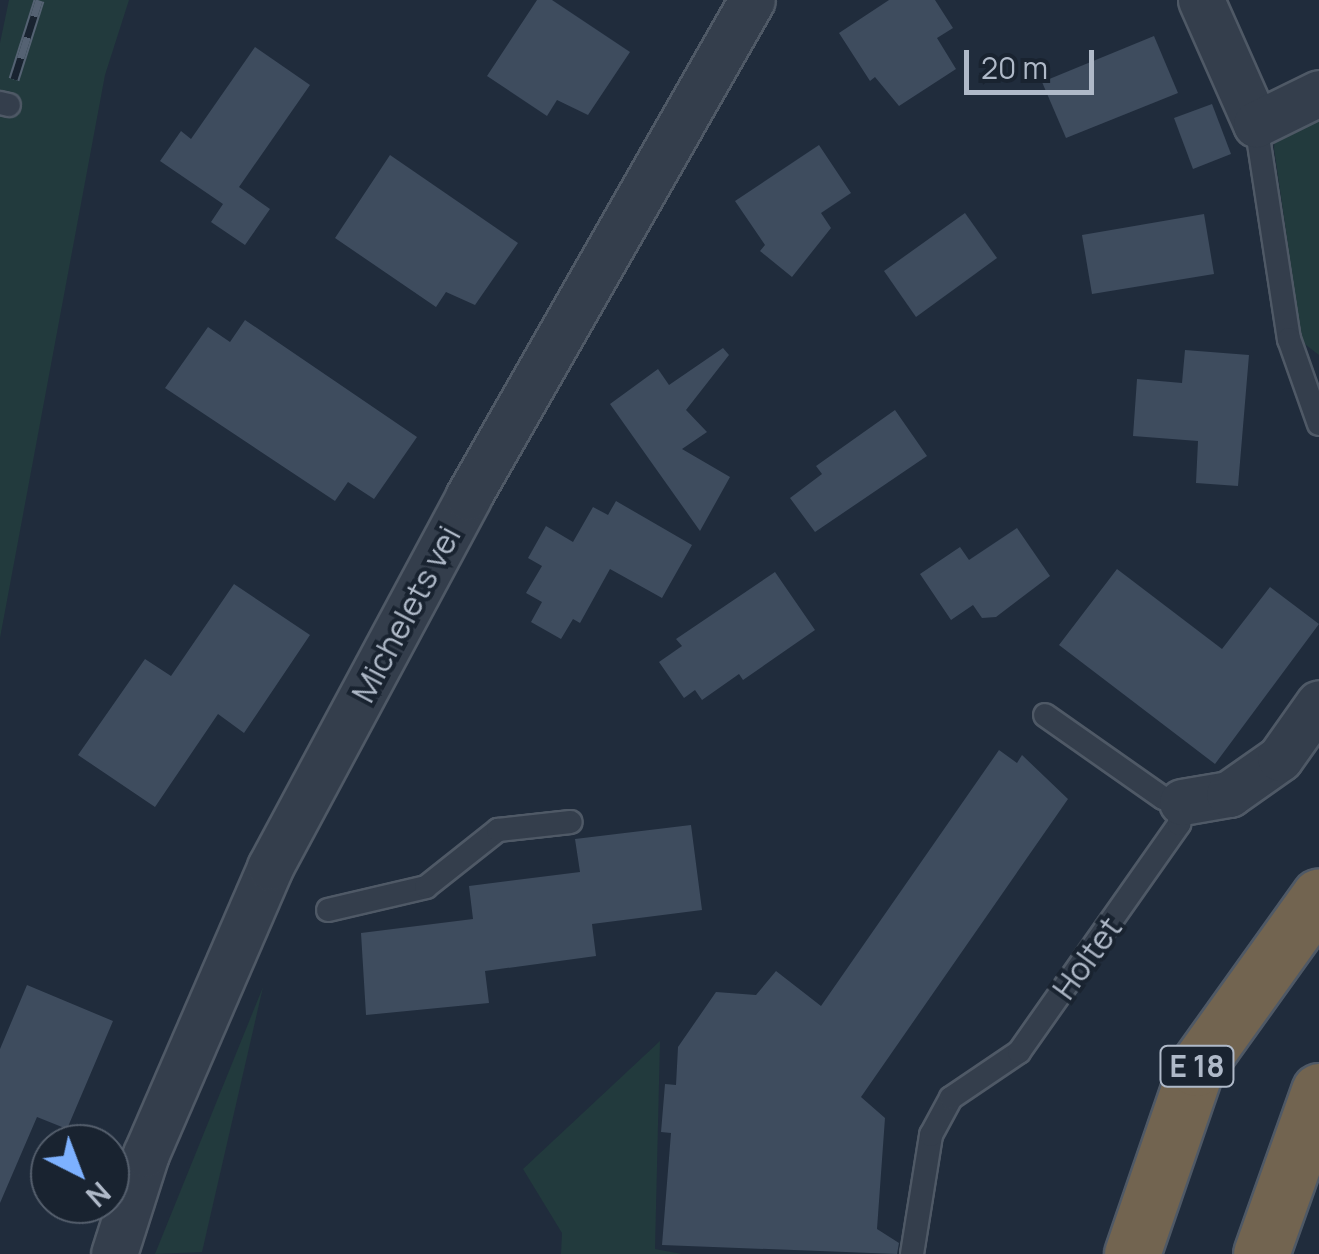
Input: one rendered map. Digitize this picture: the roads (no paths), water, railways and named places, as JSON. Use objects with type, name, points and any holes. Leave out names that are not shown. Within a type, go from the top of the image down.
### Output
[{"type":"highway","name":"E 18","points":[[1132,1254],[1196,1068],[1319,896]]},
{"type":"highway","points":[[1261,1254],[1319,1091]]},
{"type":"street","name":"Michelets vei","points":[[114,1254],[146,1154],[270,868],[477,480],[752,0]]},
{"type":"street","points":[[1201,0],[1256,124],[1319,93]]},
{"type":"street","points":[[1182,802],[1229,794],[1280,758],[1319,703]]},
{"type":"lane","points":[[1256,124],[1289,339],[1319,424]]},
{"type":"lane","points":[[1044,715],[1163,798],[1182,802]]},
{"type":"lane","name":"Holtet","points":[[912,1254],[930,1136],[950,1098],[1019,1052],[1157,862],[1182,802]]},
{"type":"lane","points":[[328,910],[426,887],[498,830],[572,822]]},
{"type":"railway","points":[[14,79],[39,0]]}]
